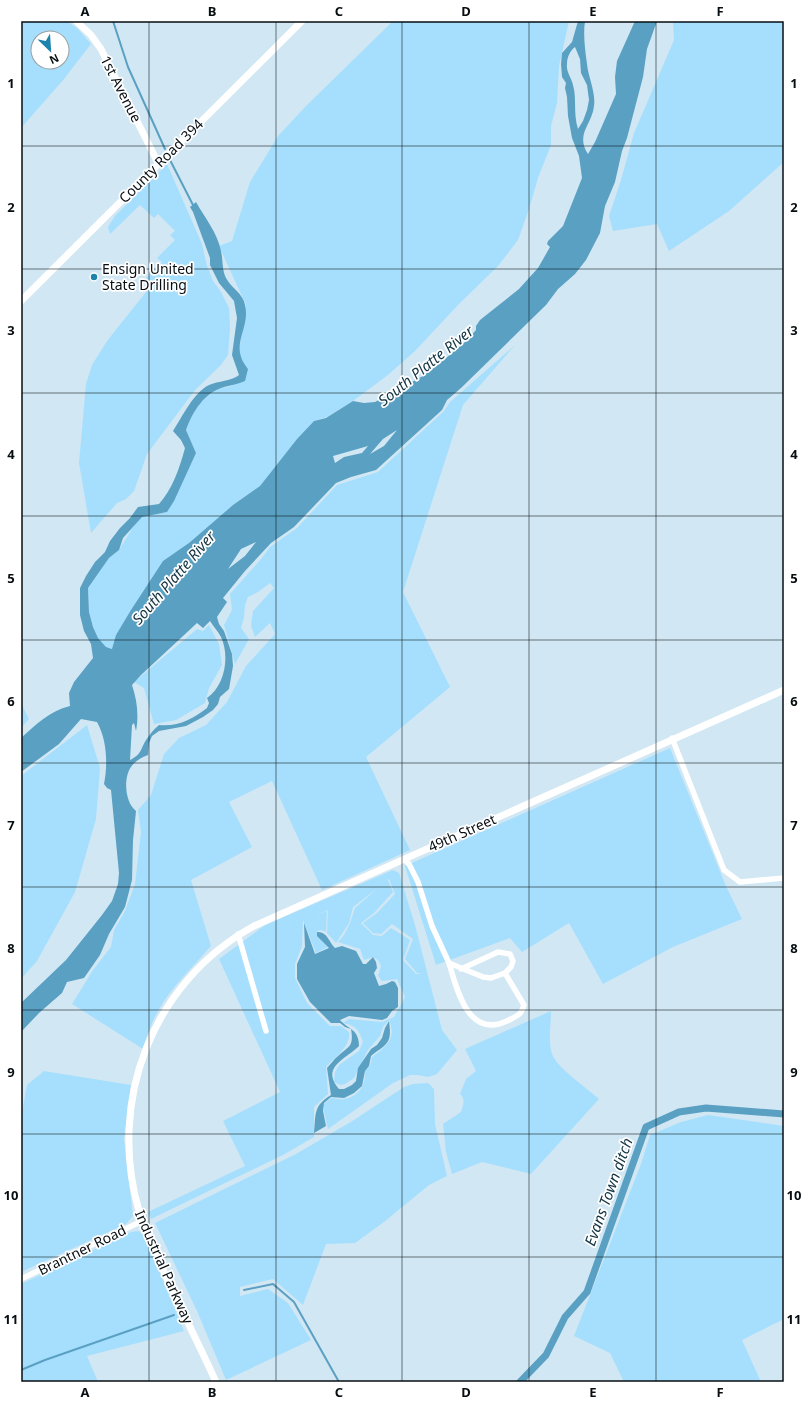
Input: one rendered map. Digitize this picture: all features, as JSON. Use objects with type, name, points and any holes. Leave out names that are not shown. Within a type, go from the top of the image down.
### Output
[{"type":"street","name":"1st Avenue","points":[[76,21],[91,35],[101,49],[158,163]]},
{"type":"street","name":"County Road 394","points":[[21,301],[302,21]]},
{"type":"street","name":"49th Street","points":[[165,1010],[201,964],[216,950],[238,934],[272,917],[672,738],[784,690]]},
{"type":"street","points":[[672,738],[724,870],[740,882],[784,878]]},
{"type":"street","points":[[404,859],[409,864],[418,882],[432,926],[449,963],[456,988],[470,1015],[476,1021],[489,1025],[501,1023],[520,1014],[522,1011],[524,1005],[505,973]]},
{"type":"street","points":[[238,934],[266,1031]]},
{"type":"street","points":[[449,963],[461,969],[482,978],[491,978],[505,973],[511,967],[513,960],[510,954],[498,952],[461,969]]},
{"type":"street","name":"Industrial Parkway","points":[[165,1010],[151,1035],[141,1059],[135,1082],[129,1128],[130,1171],[136,1202],[142,1221],[167,1279],[216,1382]]},
{"type":"street","name":"Brantner Road","points":[[21,1279],[142,1221]]},
{"type":"shaded area","points":[[21,21],[67,21],[77,28],[91,44],[64,79],[21,128]]},
{"type":"shaded area","points":[[393,21],[569,21],[559,66],[557,103],[551,126],[551,145],[538,178],[518,240],[498,266],[458,305],[415,351],[388,375],[353,401],[327,417],[314,421],[297,439],[260,486],[233,505],[189,543],[113,649],[106,647],[98,638],[93,627],[89,612],[88,588],[109,558],[119,550],[135,524],[143,516],[167,512],[196,453],[186,430],[195,410],[208,395],[221,388],[232,386],[248,369],[242,362],[239,353],[246,305],[219,246],[232,241],[250,182],[278,136],[306,106]]},
{"type":"shaded area","points":[[673,21],[784,21],[784,162],[729,211],[669,251],[657,224],[613,231],[609,216],[634,133],[674,40]]},
{"type":"shaded area","points":[[167,164],[202,244],[207,266],[213,281],[221,292],[229,308],[230,328],[228,355],[220,366],[195,390],[147,454],[134,491],[126,499],[117,503],[91,533],[79,463],[86,384],[92,365],[107,341],[150,287],[145,279],[162,262],[157,258],[175,240],[170,235],[175,231],[158,214],[154,218],[140,205],[110,234],[108,227],[115,216]]},
{"type":"shaded area","points":[[515,345],[463,405],[403,592],[450,687],[366,757],[410,850],[322,890],[272,781],[229,802],[252,847],[191,880],[211,946],[163,1002],[153,1020],[143,1049],[72,1004],[93,970],[111,947],[114,930],[125,911],[135,884],[141,832],[138,810],[151,795],[164,754],[179,738],[206,725],[227,702],[246,666],[275,634],[270,623],[255,637],[251,626],[253,611],[274,588],[270,583],[248,597],[241,628],[249,639],[235,664],[224,625],[232,610],[230,594],[270,547],[297,528],[337,485],[378,472],[444,411],[450,402]]},
{"type":"shaded area","points":[[209,625],[219,644],[222,665],[209,688],[205,703],[176,720],[154,724],[144,688],[134,682],[197,629],[203,631]]},
{"type":"shaded area","points":[[21,703],[29,719],[21,728]]},
{"type":"shaded area","points":[[87,725],[100,768],[96,819],[75,892],[37,961],[21,979],[21,776]]},
{"type":"shaded area","points":[[670,748],[726,886],[742,919],[673,947],[603,984],[569,923],[522,952],[510,938],[436,965],[405,866]]},
{"type":"shaded area","points":[[393,870],[399,873],[415,925],[442,1030],[457,1050],[437,1074],[428,1077],[410,1075],[393,1083],[328,1129],[324,1112],[324,1104],[331,1098],[344,1099],[358,1093],[363,1085],[365,1071],[370,1066],[372,1057],[386,1046],[392,1033],[389,1020],[383,1027],[380,1036],[368,1050],[354,1078],[345,1084],[340,1085],[334,1082],[335,1072],[339,1065],[359,1051],[363,1042],[360,1034],[354,1027],[343,1023],[349,1019],[382,1022],[394,1017],[405,997],[397,979],[382,981],[378,976],[381,966],[378,960],[373,957],[364,960],[360,949],[338,942],[344,935],[350,923],[355,908],[378,888],[353,907],[349,923],[336,943],[327,933],[328,910],[314,916],[327,911],[326,932],[321,930],[317,931],[317,936],[328,947],[316,953],[303,920],[302,946],[295,964],[295,978],[307,1003],[330,1026],[341,1026],[349,1032],[348,1042],[345,1047],[326,1067],[328,1094],[314,1107],[314,1137],[283,1155],[151,1219],[148,1212],[245,1166],[223,1121],[280,1092],[219,959],[265,925]],"holes":[[[389,879],[395,894],[377,913],[363,923],[373,933],[381,934],[392,924],[413,939],[405,959],[417,973],[422,974],[416,974],[403,960],[410,940],[391,928],[382,936],[373,935],[361,923],[374,913],[393,892],[388,880]]]},
{"type":"shaded area","points":[[551,1011],[550,1044],[555,1060],[599,1099],[531,1174],[482,1162],[452,1174],[446,1152],[443,1124],[461,1112],[463,1098],[460,1094],[466,1079],[476,1071],[465,1049]]},
{"type":"shaded area","points":[[44,1071],[131,1085],[124,1139],[133,1216],[126,1224],[21,1272],[21,1118],[27,1085]]},
{"type":"shaded area","points":[[428,1083],[434,1089],[435,1124],[447,1176],[429,1185],[384,1222],[355,1243],[326,1244],[303,1305],[273,1279],[240,1287],[240,1296],[268,1289],[288,1303],[311,1340],[226,1380],[197,1311],[155,1223],[296,1154],[354,1120],[404,1087],[413,1084]]},
{"type":"shaded area","points":[[708,1115],[784,1126],[784,1319],[742,1340],[761,1382],[624,1382],[610,1353],[574,1336],[641,1164],[650,1135],[681,1122]]},
{"type":"shaded area","points":[[139,1231],[145,1237],[184,1331],[87,1356],[98,1382],[21,1382],[21,1284],[131,1232]]},
{"type":"water","name":"South Platte River","points":[[578,21],[585,21],[584,37],[594,101],[593,113],[585,130],[583,141],[584,147],[588,154],[595,142],[616,94],[615,77],[617,61],[635,21],[657,21],[647,49],[643,77],[627,138],[622,151],[615,182],[605,206],[600,233],[586,260],[575,274],[558,289],[546,305],[447,400],[442,410],[376,470],[336,483],[294,527],[271,543],[223,598],[227,602],[217,617],[219,624],[224,631],[232,654],[233,666],[229,689],[220,697],[218,704],[213,710],[203,717],[186,726],[159,731],[152,736],[149,743],[148,755],[134,763],[131,767],[128,772],[126,790],[129,802],[136,811],[133,840],[132,880],[125,907],[109,934],[100,955],[84,978],[67,982],[62,993],[39,1013],[21,1032],[21,1003],[66,960],[102,915],[112,901],[118,884],[119,873],[111,790],[104,784],[106,768],[105,744],[97,722],[81,719],[59,744],[21,772],[21,738],[49,715],[70,706],[69,693],[74,682],[93,658],[91,644],[84,631],[80,615],[80,588],[95,562],[105,552],[110,541],[138,507],[159,504],[168,492],[178,470],[185,448],[181,440],[173,431],[198,393],[209,385],[233,379],[239,375],[232,355],[237,318],[234,301],[219,283],[210,265],[210,258],[190,207],[196,202],[210,225],[219,244],[226,278],[244,301],[246,314],[241,337],[240,352],[242,360],[248,369],[245,381],[217,390],[205,398],[192,416],[186,430],[196,453],[174,501],[167,512],[142,517],[123,538],[119,550],[109,558],[88,588],[89,612],[93,627],[98,638],[106,647],[112,649],[116,635],[163,561],[189,543],[233,505],[260,486],[297,439],[314,421],[326,418],[353,401],[364,403],[375,402],[423,376],[465,342],[476,330],[476,326],[480,320],[519,289],[538,268],[550,247],[547,244],[548,241],[563,226],[582,178],[579,156],[572,138],[568,116],[565,88],[566,83],[562,77],[561,64],[562,53],[572,42]],"holes":[[[575,47],[580,59],[581,73],[587,85],[589,100],[583,121],[578,129],[574,90],[567,67],[570,52]],[[397,430],[384,446],[370,454],[383,439]],[[368,446],[362,453],[344,457],[335,463],[333,456]],[[256,542],[245,556],[228,569],[241,549]],[[210,621],[221,637],[225,653],[222,678],[213,693],[207,698],[209,703],[207,708],[196,716],[185,721],[173,725],[159,725],[148,738],[139,754],[130,760],[132,725],[134,723],[136,731],[137,719],[136,702],[132,685],[197,623],[203,628]]]},
{"type":"water","points":[[304,923],[315,954],[329,948],[317,936],[317,932],[320,932],[326,935],[335,948],[342,946],[356,951],[363,964],[366,964],[373,957],[377,968],[374,973],[379,986],[392,981],[395,982],[398,988],[398,1007],[392,1011],[387,1018],[382,1020],[349,1016],[340,1020],[353,1030],[359,1040],[359,1046],[337,1064],[334,1069],[332,1075],[339,1089],[344,1089],[356,1081],[358,1068],[371,1049],[377,1045],[382,1038],[389,1021],[389,1039],[385,1045],[371,1056],[369,1066],[365,1071],[362,1086],[354,1093],[344,1098],[331,1097],[324,1103],[323,1111],[326,1126],[314,1133],[316,1111],[321,1103],[331,1095],[327,1068],[350,1046],[352,1035],[351,1029],[340,1023],[331,1023],[310,1002],[297,979],[297,964],[305,947]]},
{"type":"waterway","points":[[113,21],[128,67],[165,149]]},
{"type":"waterway","points":[[170,160],[193,205]]},
{"type":"waterway","name":"Evans Town ditch","points":[[520,1382],[546,1355],[565,1317],[587,1292],[646,1127],[679,1112],[706,1108],[784,1114]]},
{"type":"waterway","points":[[244,1290],[273,1284],[294,1302],[339,1382]]},
{"type":"waterway","points":[[21,1370],[45,1360],[174,1315]]},
{"type":"place","name":"Ensign United State Drilling","points":[[94,277]]}]
